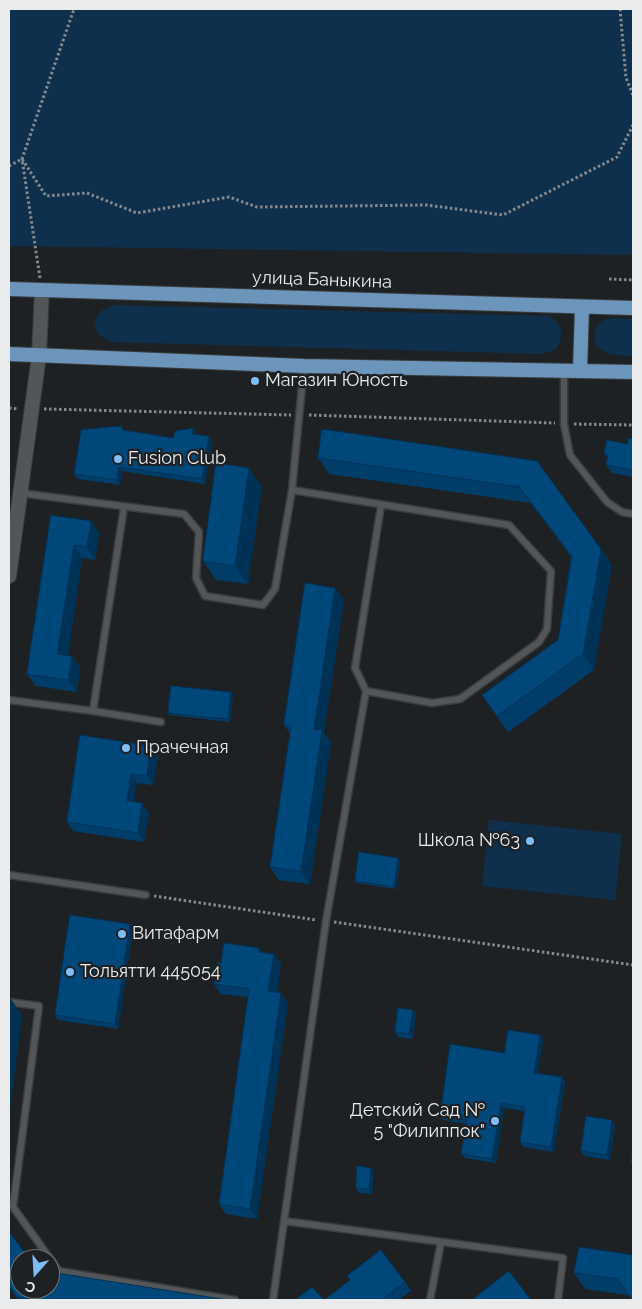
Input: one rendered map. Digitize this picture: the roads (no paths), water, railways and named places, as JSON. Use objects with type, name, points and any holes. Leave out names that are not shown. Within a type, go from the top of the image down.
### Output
[{"type":"main road","name":"улица Баныкина","points":[[9,289],[633,308]]},
{"type":"main road","points":[[580,371],[582,307]]},
{"type":"main road","points":[[9,354],[304,366],[633,372]]},
{"type":"street","points":[[9,576],[39,356],[42,290]]},
{"type":"lane","points":[[20,493],[184,514],[199,532],[196,578],[205,596],[263,605],[275,589],[292,490],[304,366]]},
{"type":"lane","points":[[564,371],[564,424],[570,454],[607,502],[622,512],[633,514]]},
{"type":"lane","points":[[292,490],[380,506],[509,525],[551,571],[547,629],[539,642],[460,699],[432,702],[366,691]]},
{"type":"lane","points":[[93,711],[124,506]]},
{"type":"lane","points":[[273,1300],[326,921],[366,691],[355,668],[380,506]]},
{"type":"lane","points":[[9,700],[161,722]]},
{"type":"lane","points":[[9,875],[146,895]]},
{"type":"lane","points":[[9,1002],[39,1006],[13,1208],[59,1271],[235,1300]]},
{"type":"lane","points":[[284,1221],[563,1258],[558,1300]]},
{"type":"lane","points":[[430,1300],[440,1242]]},
{"type":"place","name":"Магазин Юность","points":[[255,381]]},
{"type":"place","name":"Fusion Club","points":[[118,459]]},
{"type":"place","name":"Прачечная","points":[[126,748]]},
{"type":"place","name":"Школа №63","points":[[530,841]]},
{"type":"place","name":"Витафарм","points":[[122,934]]},
{"type":"place","name":"Тольятти 445054","points":[[70,972]]},
{"type":"place","name":"Детский Сад № 5 \"Филиппок\"","points":[[495,1121]]}]
